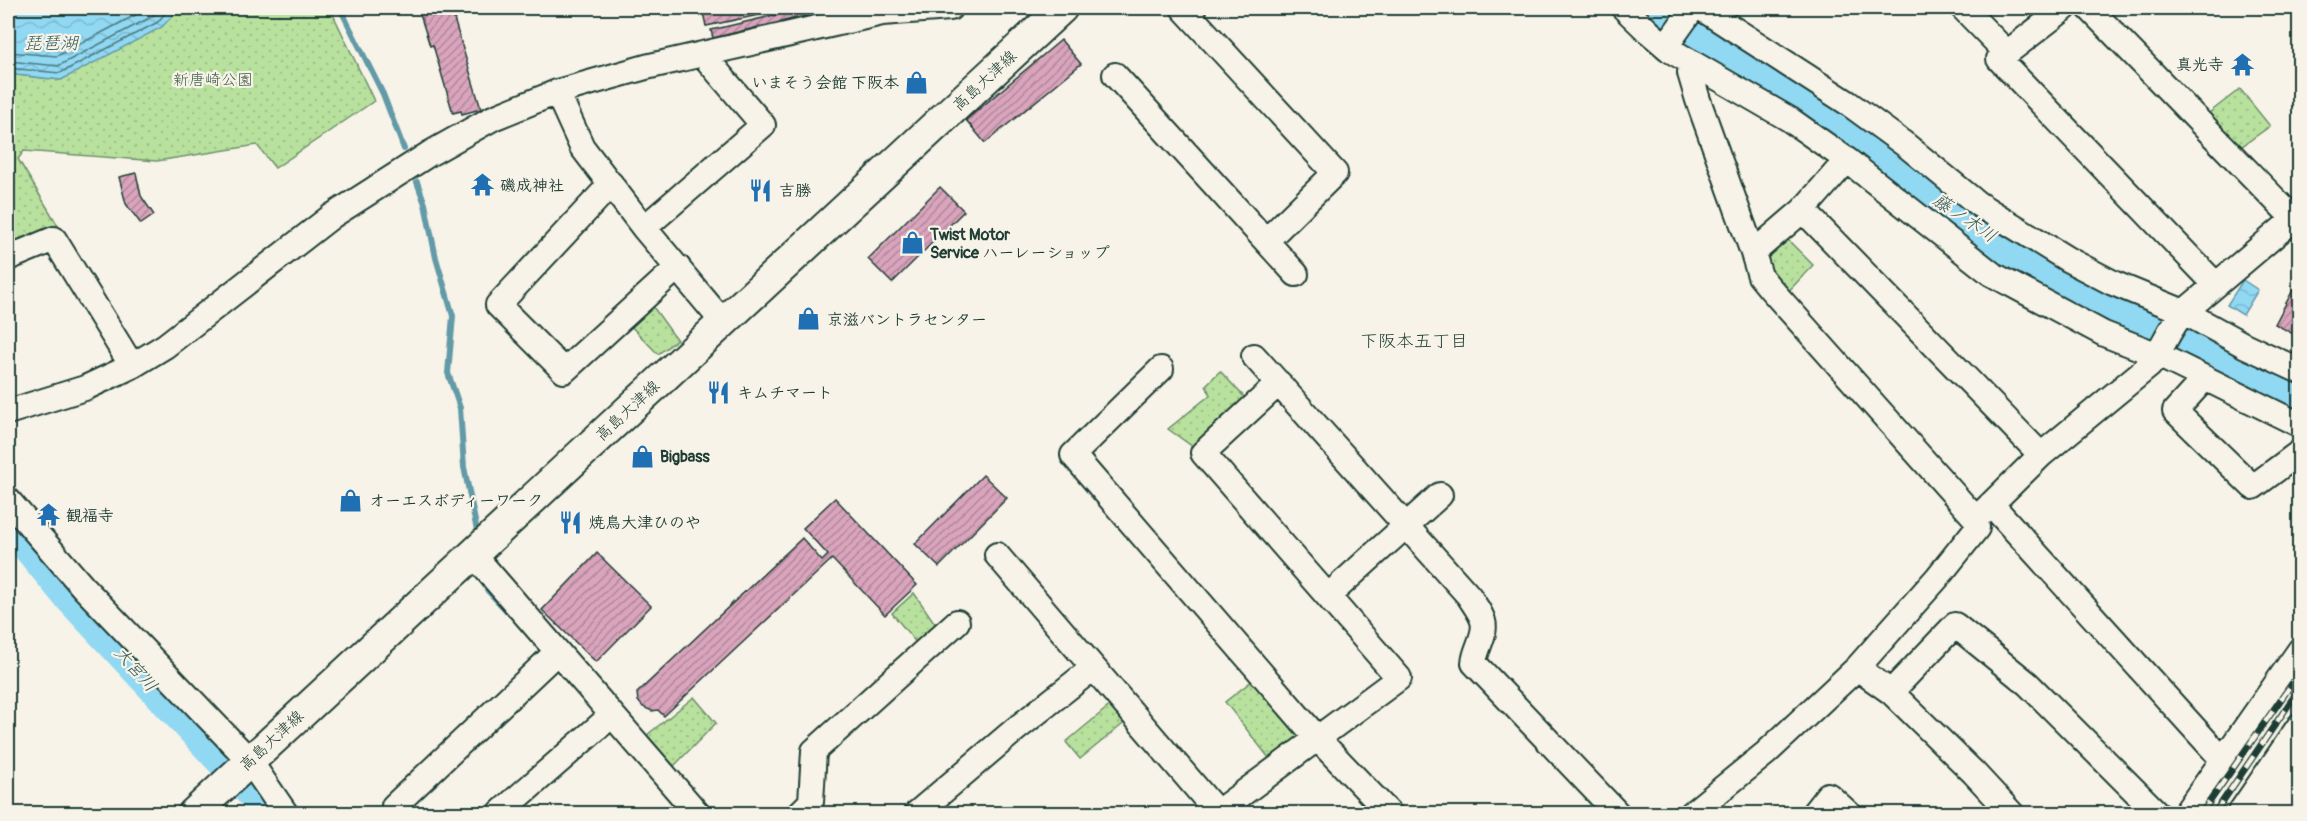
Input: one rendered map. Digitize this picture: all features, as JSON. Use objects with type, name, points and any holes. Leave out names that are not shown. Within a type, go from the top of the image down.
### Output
[{"type":"highway","points":[[2269,813],[2300,769]]},
{"type":"main road","name":"高島大津線","points":[[193,813],[1062,8]]},
{"type":"street","points":[[8,412],[85,388],[132,366],[165,346],[332,216],[429,154],[484,123],[557,92],[646,67],[882,13],[950,8]]},
{"type":"street","points":[[1183,8],[1335,173],[1266,241]]},
{"type":"street","points":[[1624,8],[1666,46],[1691,63],[1789,119],[1847,160],[1992,274],[2104,334],[2160,352],[2205,378],[2300,425]]},
{"type":"street","points":[[1666,46],[1693,8]]},
{"type":"street","points":[[1701,8],[1848,103],[1907,146],[1978,204],[2067,259],[2180,316],[2300,371]]},
{"type":"street","points":[[1963,8],[2007,53]]},
{"type":"street","points":[[2065,8],[2000,59],[2216,285]]},
{"type":"street","points":[[1691,813],[1766,753],[1857,668],[1937,578],[1977,528],[1983,512],[2041,455],[2150,366],[2180,316],[2297,218],[2089,8]]},
{"type":"street","points":[[644,228],[763,125],[710,63],[706,53]]},
{"type":"street","points":[[1691,63],[1690,73],[1698,100],[1760,276],[1983,512],[2223,760]]},
{"type":"street","points":[[1118,87],[1296,274]]},
{"type":"street","points":[[557,92],[582,147],[644,228],[722,321]]},
{"type":"street","points":[[1753,253],[1803,210],[1847,160]]},
{"type":"street","points":[[611,184],[498,305],[564,371],[678,267]]},
{"type":"street","points":[[1803,210],[2041,455]]},
{"type":"street","points":[[8,258],[54,239],[132,366]]},
{"type":"street","points":[[1254,356],[1468,596],[1484,621],[1474,663],[1618,813]]},
{"type":"street","points":[[1161,369],[1073,455],[1317,738],[1390,813]]},
{"type":"street","points":[[2205,378],[2175,411],[2253,487],[2300,453]]},
{"type":"street","points":[[997,555],[1216,813],[1399,678],[1203,453],[1279,383]]},
{"type":"street","points":[[1328,596],[1440,495]]},
{"type":"street","points":[[8,500],[84,587],[247,762],[286,813]]},
{"type":"street","points":[[472,553],[612,715],[692,812]]},
{"type":"street","points":[[799,813],[811,802],[814,751],[957,622]]},
{"type":"street","points":[[1891,692],[1955,625],[2028,684],[2158,813]]},
{"type":"street","points":[[2186,813],[2300,650]]},
{"type":"street","points":[[401,813],[394,806],[557,652]]},
{"type":"street","points":[[916,813],[1093,668]]},
{"type":"street","points":[[1857,668],[1891,692],[2012,813]]},
{"type":"street","points":[[501,812],[612,715]]},
{"type":"street","points":[[2240,813],[2300,725]]},
{"type":"street","points":[[1813,813],[1828,795],[1849,813]]},
{"type":"green space","name":"新唐崎公園","points":[[175,8],[330,8],[374,101],[275,168],[257,145],[157,161],[24,151],[18,159],[60,229],[8,251],[8,74],[61,80],[174,14]]},
{"type":"green space","points":[[2240,89],[2270,126],[2238,149],[2205,116]]},
{"type":"green space","points":[[1782,234],[1813,265],[1786,294],[1758,254]]},
{"type":"green space","points":[[651,304],[677,340],[658,354],[626,321]]},
{"type":"green space","points":[[1220,371],[1248,401],[1196,449],[1168,429],[1210,395],[1206,385]]},
{"type":"green space","points":[[914,593],[936,625],[917,644],[892,613]]},
{"type":"green space","points":[[1253,680],[1305,736],[1269,758],[1225,702]]},
{"type":"green space","points":[[694,697],[716,723],[674,766],[647,735]]},
{"type":"green space","points":[[1113,703],[1128,720],[1080,759],[1066,742]]},
{"type":"water","name":"琵琶湖","points":[[8,8],[175,8],[174,14],[162,27],[61,80],[8,74]]},
{"type":"water","points":[[2243,280],[2258,290],[2243,315],[2227,305]]},
{"type":"building","points":[[418,8],[455,8],[458,17],[454,19],[481,109],[462,114],[461,111],[453,113],[433,45],[430,46]]},
{"type":"building","points":[[702,8],[792,8],[706,26]]},
{"type":"building","points":[[806,8],[830,8],[830,10],[713,38],[711,30]]},
{"type":"building","points":[[1061,40],[1081,64],[985,143],[966,120]]},
{"type":"building","points":[[136,173],[141,196],[154,215],[141,224],[126,204],[119,177]]},
{"type":"building","points":[[940,187],[964,211],[892,283],[868,259]]},
{"type":"building","points":[[2293,290],[2300,293],[2300,325],[2295,335],[2275,324]]},
{"type":"building","points":[[983,475],[1007,498],[939,567],[915,544]]},
{"type":"building","points":[[835,498],[917,585],[885,615],[832,559],[664,716],[658,710],[652,711],[643,707],[638,701],[637,693],[802,538],[822,561],[828,555],[803,528]]},
{"type":"building","points":[[597,553],[651,606],[596,662],[542,610]]},
{"type":"waterway","points":[[340,8],[383,94],[404,149]]},
{"type":"waterway","name":"藤ノ木川","points":[[1650,8],[1669,27],[1754,73],[2060,283],[2300,396]]},
{"type":"waterway","points":[[417,182],[425,204],[436,258],[453,316],[448,373],[460,408],[464,467],[476,526]]},
{"type":"waterway","name":"大宮川","points":[[8,521],[67,593],[257,797],[268,814]]},
{"type":"waterway","points":[[483,582],[488,591],[507,611]]},
{"type":"railway","points":[[2201,814],[2300,672]]},
{"type":"railway","points":[[2214,814],[2300,688]]},
{"type":"place","name":"真光寺","points":[[2242,64]]},
{"type":"place","name":"いまそう会館 下阪本","points":[[917,82]]},
{"type":"place","name":"磯成神社","points":[[482,185]]},
{"type":"place","name":"吉勝","points":[[761,190]]},
{"type":"place","name":"Twist Motor Service ハーレーショップ","points":[[912,243]]},
{"type":"place","name":"京滋バントラセンター","points":[[809,319]]},
{"type":"place","name":"キムチマート","points":[[719,392]]},
{"type":"place","name":"Bigbass","points":[[642,456]]},
{"type":"place","name":"オーエスボディーワーク","points":[[351,500]]},
{"type":"place","name":"観福寺","points":[[48,515]]},
{"type":"place","name":"焼鳥大津ひのや","points":[[571,522]]},
{"type":"district","name":"下阪本五丁目","points":[[1414,341]]}]
